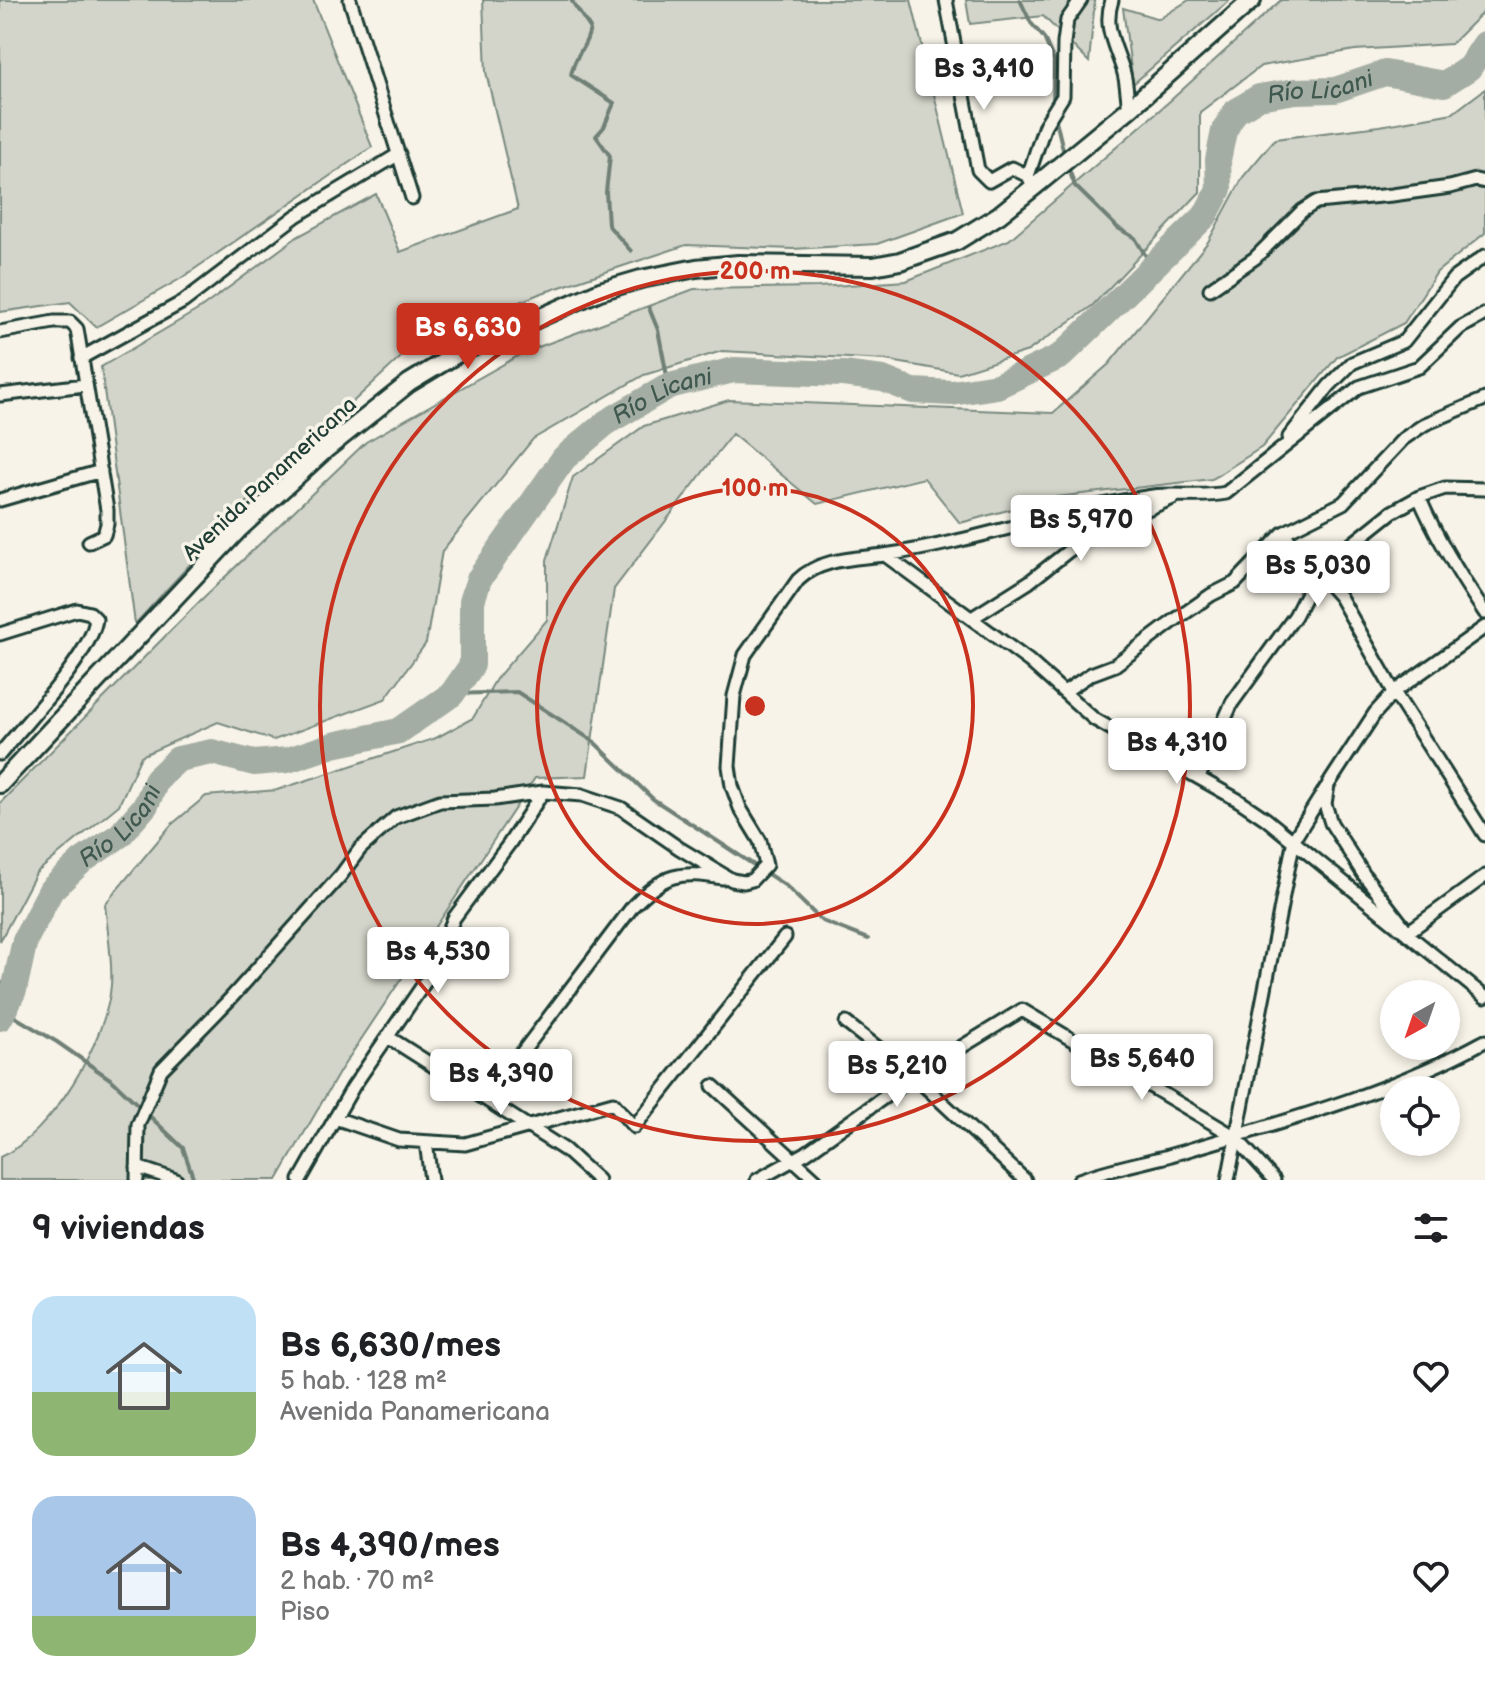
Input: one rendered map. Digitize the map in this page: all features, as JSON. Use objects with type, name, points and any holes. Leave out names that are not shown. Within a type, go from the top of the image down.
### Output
[{"type":"main road","name":"Avenida Panamericana","points":[[0,784],[239,529],[325,450],[409,383],[457,354],[600,291],[641,279],[696,268],[738,264],[873,266],[900,261],[957,241],[988,223],[1034,182],[1079,151],[1252,0]]},
{"type":"street","points":[[350,0],[412,198]]},
{"type":"street","points":[[946,0],[978,170],[989,181],[1012,168],[1034,182],[1045,125],[1063,96],[1067,20],[1081,0]]},
{"type":"street","points":[[1112,0],[1108,11],[1109,37],[1124,72],[1129,109]]},
{"type":"street","points":[[81,358],[183,302],[296,216],[399,154]]},
{"type":"street","points":[[1210,289],[1255,258],[1302,211],[1316,202],[1392,195],[1476,180],[1485,182]]},
{"type":"street","points":[[1274,456],[1329,386],[1352,363],[1404,341],[1419,326],[1454,278],[1485,256]]},
{"type":"street","points":[[487,1099],[647,891],[670,875],[744,882],[752,880],[766,865],[760,841],[740,808],[732,786],[729,766],[734,696],[745,655],[807,571],[832,562],[943,546],[1084,509],[1153,496],[1213,496],[1226,493],[1359,387],[1419,367],[1460,328],[1485,314]]},
{"type":"street","points":[[0,332],[54,322],[70,322],[77,329],[107,524],[104,535],[89,542]]},
{"type":"street","points":[[0,395],[85,385]]},
{"type":"street","points":[[1064,692],[1091,674],[1115,665],[1187,612],[1235,583],[1283,533],[1343,503],[1403,439],[1425,424],[1485,399]]},
{"type":"street","points":[[1460,410],[1485,408]]},
{"type":"street","points":[[0,500],[101,471]]},
{"type":"street","points":[[1199,777],[1232,703],[1295,616],[1318,571],[1392,512],[1419,497],[1445,488],[1485,489]]},
{"type":"street","points":[[972,618],[1029,582],[1090,534],[1183,494]]},
{"type":"street","points":[[1419,497],[1451,562],[1485,613]]},
{"type":"street","points":[[1283,533],[1340,597],[1394,692],[1485,835]]},
{"type":"street","points":[[885,555],[1029,661],[1094,719],[1238,800],[1294,839],[1485,997]]},
{"type":"street","points":[[0,634],[77,610],[90,613],[96,619],[95,628],[80,655],[0,754]]},
{"type":"street","points":[[1228,1180],[1234,1136],[1294,839],[1375,713],[1394,692],[1485,627]]},
{"type":"street","points":[[1328,785],[1325,804],[1331,823],[1364,875],[1408,932]]},
{"type":"street","points":[[137,1180],[138,1125],[161,1070],[231,998],[341,875],[360,849],[396,817],[440,801],[495,799],[543,792],[582,795],[621,808],[732,880]]},
{"type":"street","points":[[300,1180],[353,1087],[432,972],[454,918],[543,792]]},
{"type":"street","points":[[1408,932],[1485,876]]},
{"type":"street","points":[[335,1118],[399,1140],[465,1144],[613,1103],[634,1127],[785,937]]},
{"type":"street","points":[[757,1180],[794,1160],[914,1076],[1022,1010],[1234,1136],[1274,1180]]},
{"type":"street","points":[[846,1023],[914,1076],[1025,1180]]},
{"type":"street","points":[[388,1037],[532,1127],[565,1150],[598,1180]]},
{"type":"street","points":[[1079,1180],[1234,1136],[1380,1089],[1445,1063],[1485,1041]]},
{"type":"street","points":[[713,1086],[816,1180]]},
{"type":"street","points":[[426,1142],[431,1180]]},
{"type":"street","points":[[137,1167],[176,1180]]},
{"type":"shaded area","points":[[0,0],[313,0],[372,147],[180,279],[96,327],[70,302],[0,312]]},
{"type":"shaded area","points":[[483,0],[911,0],[963,213],[877,244],[793,249],[686,245],[539,294],[414,345],[262,486],[135,624],[101,367],[201,308],[297,237],[376,194],[400,252],[518,209],[486,72]]},
{"type":"shaded area","points":[[966,0],[1095,0],[1089,62],[1043,16],[970,24]]},
{"type":"shaded area","points":[[1189,0],[1230,0],[1133,84],[1123,8],[1159,19]]},
{"type":"shaded area","points":[[1281,0],[1485,0],[1485,10],[1451,44],[1355,50],[1261,66],[1200,112],[1200,192],[1092,306],[1028,351],[958,373],[885,360],[722,351],[644,375],[533,439],[442,551],[426,643],[385,699],[274,740],[218,722],[141,756],[119,805],[36,873],[0,941],[0,803],[200,601],[366,442],[525,352],[694,289],[818,287],[906,281],[1009,240]]},
{"type":"shaded area","points":[[1485,89],[1485,233],[1437,272],[1404,323],[1337,357],[1262,447],[1212,479],[1056,497],[960,523],[924,478],[817,504],[732,434],[614,589],[587,776],[535,778],[340,1071],[277,1180],[0,1180],[0,1157],[19,1146],[56,1107],[88,1058],[99,1032],[111,985],[105,904],[171,825],[206,796],[277,790],[436,738],[473,718],[496,679],[547,620],[547,560],[573,477],[644,426],[729,400],[1053,413],[1109,364],[1208,242],[1243,177],[1275,139],[1453,113]]},
{"type":"waterway","points":[[571,0],[590,28],[571,75],[614,103],[604,127],[596,136],[610,156],[606,192],[608,225],[631,251]]},
{"type":"waterway","points":[[1020,0],[1031,23],[1044,38],[1054,61],[1053,108]]},
{"type":"waterway","name":"Río Licani","points":[[0,1018],[14,990],[25,940],[51,890],[82,861],[120,835],[146,805],[157,779],[178,759],[212,752],[254,763],[288,760],[333,745],[399,731],[452,694],[472,665],[472,601],[479,579],[564,458],[607,422],[669,386],[734,370],[843,374],[883,379],[913,391],[952,393],[997,386],[1061,356],[1205,216],[1219,189],[1218,160],[1224,131],[1235,112],[1259,97],[1296,91],[1335,90],[1385,73],[1444,84],[1469,68],[1485,44]]},
{"type":"waterway","points":[[1055,116],[1065,158]]},
{"type":"waterway","points":[[1068,167],[1075,186],[1118,228],[1135,238],[1153,268]]},
{"type":"waterway","points":[[649,308],[658,330],[669,386]]},
{"type":"waterway","points":[[452,694],[517,692],[593,741],[653,799],[786,886],[822,921],[868,939]]},
{"type":"waterway","points":[[0,982],[14,990]]},
{"type":"waterway","points":[[5,1011],[113,1081],[183,1148],[194,1180]]}]
